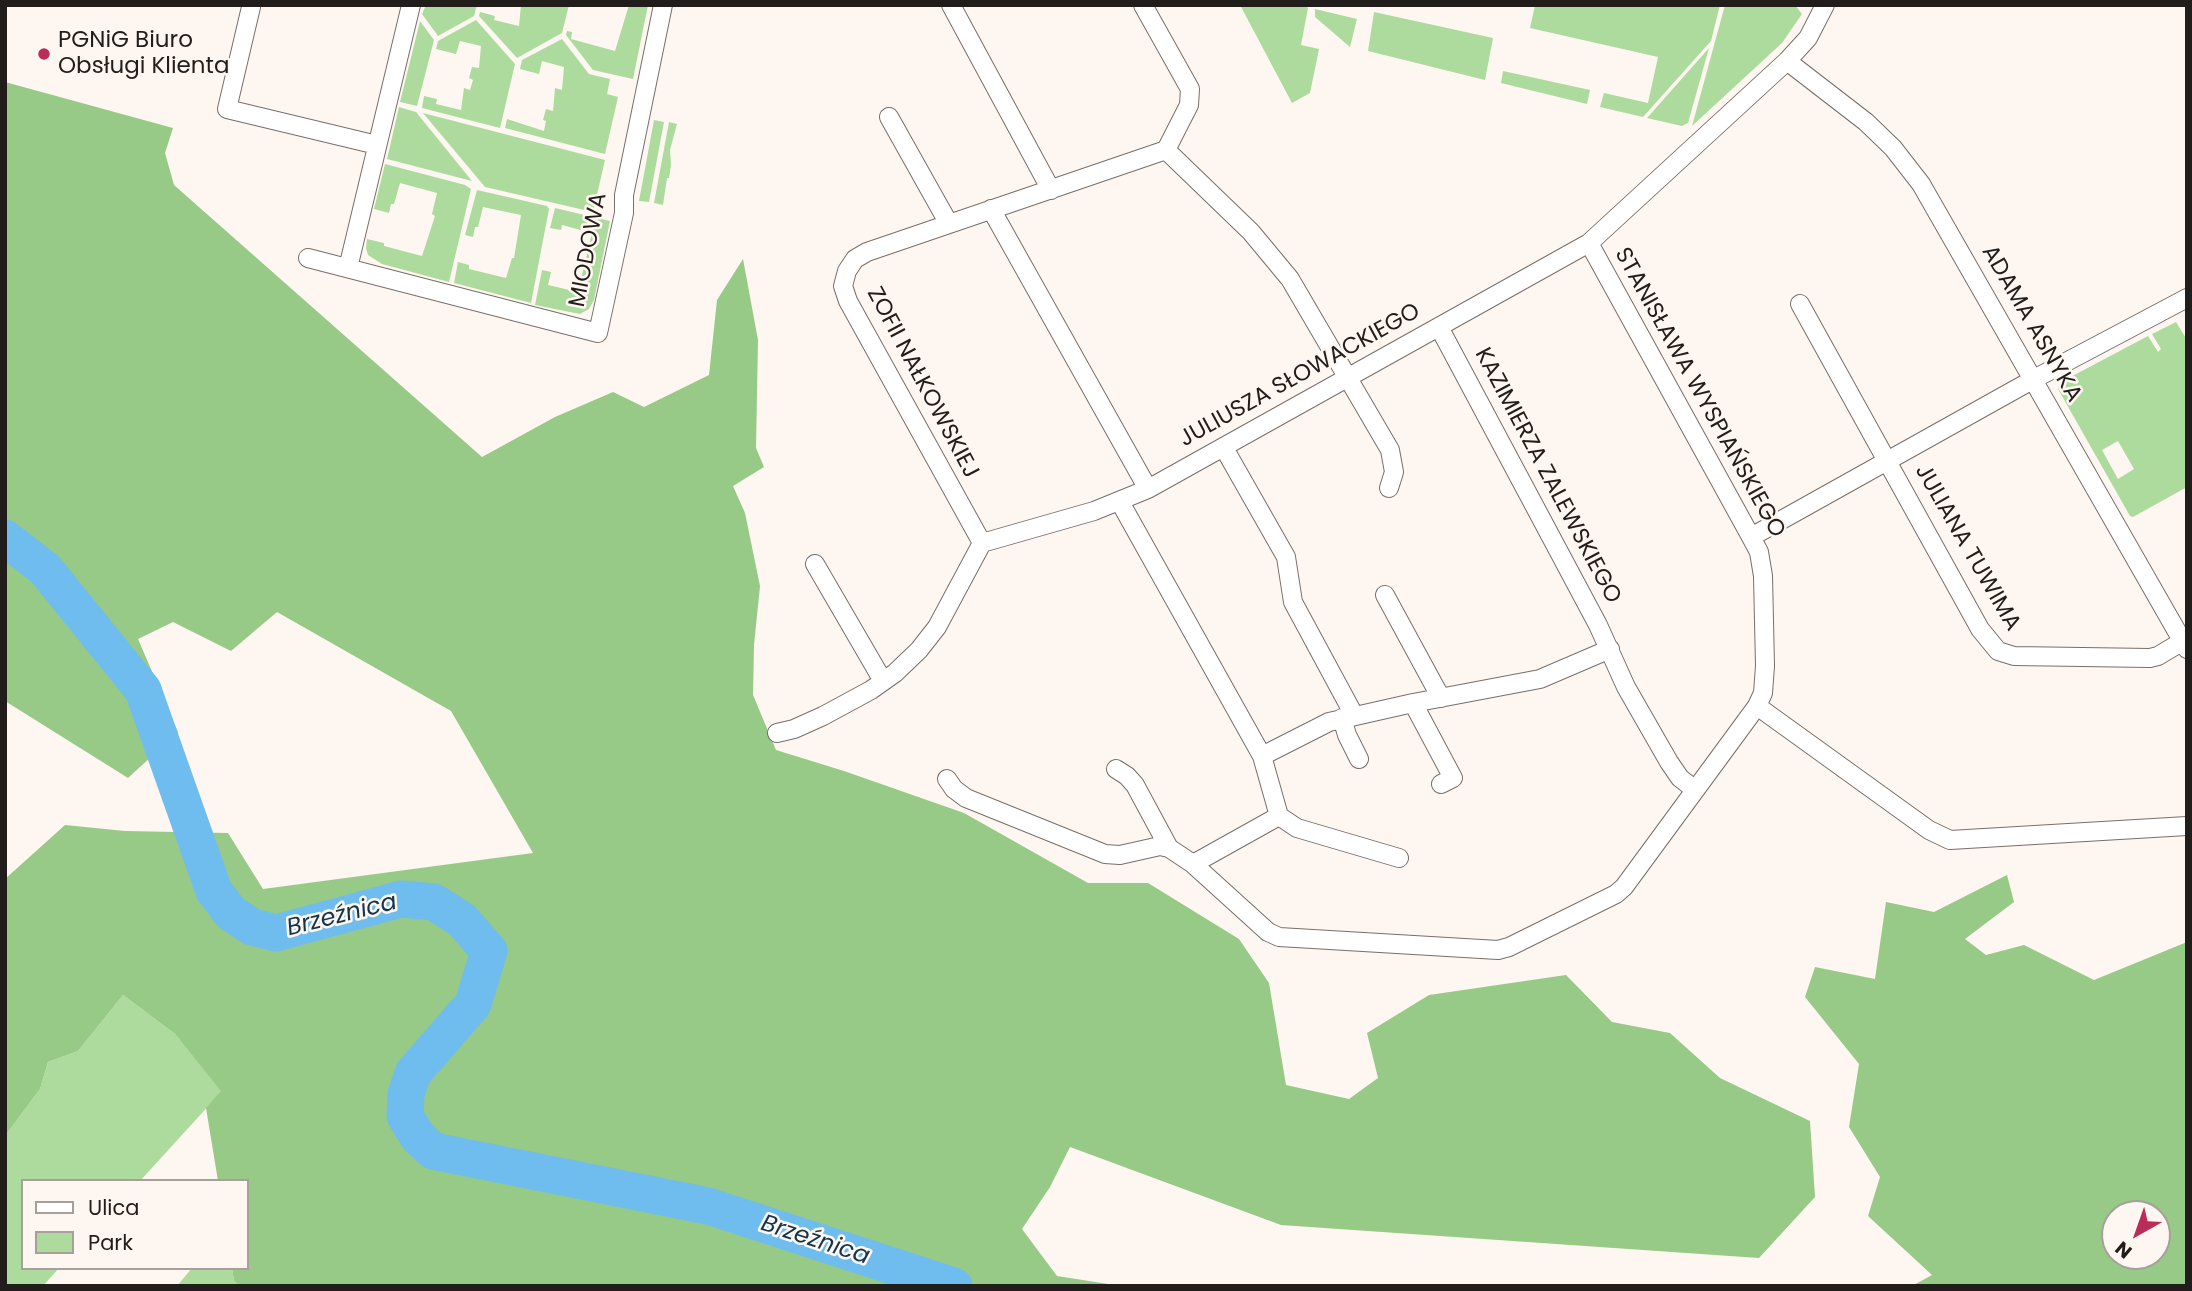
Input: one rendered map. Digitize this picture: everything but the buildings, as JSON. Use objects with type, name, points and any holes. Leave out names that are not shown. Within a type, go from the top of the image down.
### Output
[{"type":"street","points":[[348,268],[411,5]]},
{"type":"street","name":"MIODOWA","points":[[307,258],[598,333],[624,213],[624,195],[663,5]]},
{"type":"street","points":[[951,5],[1051,190]]},
{"type":"street","points":[[1143,5],[1190,89],[1189,105],[1166,150],[1251,232],[1290,279],[1390,450],[1394,472],[1389,488]]},
{"type":"street","name":"JULIUSZA SŁOWACKIEGO","points":[[982,543],[1120,502],[1148,489],[1589,243],[1787,61],[1808,38],[1825,5]]},
{"type":"street","points":[[251,7],[227,109],[377,145]]},
{"type":"street","name":"ADAMA ASNYKA","points":[[1787,61],[1866,122],[1909,167],[1931,199],[2185,645]]},
{"type":"street","points":[[889,117],[949,224]]},
{"type":"street","name":"ZOFII NAŁKOWSKIEJ","points":[[982,543],[848,301],[843,286],[847,271],[855,259],[867,251],[1166,150]]},
{"type":"street","points":[[991,209],[1148,489]]},
{"type":"street","name":"STANISŁAWA WYSPIAŃSKIEGO","points":[[1116,769],[1135,785],[1169,848],[1193,864],[1269,932],[1279,937],[1497,950],[1509,947],[1616,894],[1624,887],[1757,706],[1763,693],[1763,576],[1759,552],[1589,243]]},
{"type":"street","points":[[1751,537],[2034,379],[2187,298]]},
{"type":"street","name":"JULIANA TUWIMA","points":[[1800,304],[1980,629],[1998,651],[2014,656],[2150,658],[2185,645]]},
{"type":"street","name":"KAZIMIERZA ZALEWSKIEGO","points":[[1439,327],[1610,649],[1626,687],[1669,762],[1680,778],[1694,789]]},
{"type":"street","points":[[1224,448],[1286,557],[1293,602],[1348,717],[1347,735],[1359,759]]},
{"type":"street","points":[[1120,502],[1262,756],[1279,816],[1297,828],[1399,858]]},
{"type":"street","points":[[777,733],[824,716],[883,681],[919,650],[937,627],[982,543]]},
{"type":"street","points":[[815,564],[883,681]]},
{"type":"street","points":[[1385,595],[1441,698]]},
{"type":"street","points":[[1262,756],[1329,722],[1540,679],[1610,649]]},
{"type":"street","points":[[1413,703],[1453,778],[1441,784]]},
{"type":"street","points":[[1757,706],[1928,830],[1950,840],[2187,826]]},
{"type":"street","points":[[947,779],[954,789],[966,798],[1105,854],[1121,855],[1160,846],[1169,848]]},
{"type":"street","points":[[1193,864],[1279,816]]},
{"type":"green space","points":[[426,5],[477,5],[474,16],[438,36],[422,14]]},
{"type":"green space","points":[[521,5],[569,5],[562,33],[517,58],[479,16],[480,12],[495,16],[494,20],[519,26]]},
{"type":"green space","points":[[629,5],[648,5],[633,79],[593,70],[566,35],[567,31],[572,32],[571,39],[615,51]]},
{"type":"green space","points":[[1240,5],[1305,5],[1308,8],[1301,45],[1319,49],[1310,93],[1292,103]]},
{"type":"green space","points":[[1535,5],[1720,5],[1711,41],[1643,117],[1600,107],[1604,93],[1648,103],[1658,57],[1530,28]]},
{"type":"green space","points":[[1725,5],[1795,5],[1802,14],[1782,43],[1692,126]]},
{"type":"green space","points":[[1315,9],[1357,19],[1350,47],[1315,17]]},
{"type":"green space","points":[[1374,12],[1493,38],[1485,80],[1368,51]]},
{"type":"green space","points":[[476,20],[515,64],[500,128],[422,108],[424,96],[437,99],[436,104],[461,110],[464,88],[470,90],[473,80],[469,78],[472,67],[479,68],[481,46],[460,41],[456,54],[436,49],[438,41]]},
{"type":"green space","points":[[420,21],[434,40],[417,106],[400,102]]},
{"type":"green space","points":[[562,39],[589,74],[610,79],[607,94],[618,97],[605,154],[505,128],[507,119],[544,131],[546,109],[553,111],[555,88],[562,90],[564,67],[542,61],[539,74],[520,69],[522,60]]},
{"type":"green space","points":[[1709,48],[1688,123],[1682,126],[1647,118]]},
{"type":"green space","points":[[1503,71],[1590,90],[1587,104],[1501,83]]},
{"type":"green space","points":[[5,82],[173,128],[165,153],[174,185],[482,457],[555,417],[613,392],[644,407],[709,375],[717,300],[743,259],[758,340],[756,448],[764,467],[733,486],[745,513],[760,586],[754,645],[753,695],[776,750],[964,813],[1088,883],[1148,883],[1239,939],[1269,983],[1286,1085],[1349,1099],[1378,1078],[1367,1033],[1429,995],[1566,975],[1612,1022],[1670,1033],[1720,1078],[1810,1121],[1815,1197],[1759,1258],[1281,1225],[1070,1147],[1050,1187],[1022,1229],[1057,1276],[1121,1286],[240,1286],[234,1281],[232,1270],[248,1270],[248,1179],[218,1179],[206,1108],[221,1091],[175,1034],[123,995],[78,1051],[48,1062],[40,1089],[5,1136],[5,879],[65,825],[125,831],[228,833],[263,889],[533,853],[451,711],[277,612],[231,651],[173,622],[138,639],[178,732],[128,778],[5,701]]},
{"type":"green space","points":[[399,107],[416,112],[472,181],[387,159]]},
{"type":"green space","points":[[423,113],[605,160],[593,212],[485,187]]},
{"type":"green space","points":[[654,120],[664,122],[649,202],[639,201]]},
{"type":"green space","points":[[669,122],[677,124],[670,150],[671,165],[663,205],[654,203]]},
{"type":"green space","points":[[385,164],[465,185],[471,189],[449,282],[382,264],[368,255],[367,239],[422,256],[435,216],[432,214],[437,193],[400,183],[389,213],[374,209]]},
{"type":"green space","points":[[477,190],[547,206],[549,209],[531,303],[454,283],[458,262],[469,265],[469,269],[506,278],[514,258],[521,215],[483,207],[473,237],[465,235]]},
{"type":"green space","points":[[555,208],[610,221],[594,300],[589,309],[580,314],[535,305],[542,270],[551,272],[548,285],[578,292],[592,233],[562,225],[561,230],[550,228]]},
{"type":"green space","points":[[2176,322],[2187,340],[2187,487],[2133,517],[2058,389],[2061,382],[2148,336],[2158,352],[2161,349],[2152,334]],"holes":[[[2118,441],[2134,469],[2118,479],[2102,450]]]},
{"type":"green space","points":[[2007,875],[2014,902],[1965,939],[1986,955],[2024,945],[2094,980],[2187,942],[2187,1286],[1912,1286],[1932,1275],[1868,1216],[1880,1177],[1849,1127],[1859,1064],[1805,997],[1815,967],[1875,979],[1886,902],[1934,912]]},
{"type":"green space","points":[[123,995],[175,1034],[222,1091],[142,1179],[21,1179],[21,1270],[57,1270],[43,1286],[5,1286],[5,1136],[40,1089],[48,1062],[78,1051]]},
{"type":"green space","points":[[190,1270],[232,1270],[234,1281],[240,1286],[177,1286]]},
{"type":"waterway","name":"Brzeźnica","points":[[5,538],[45,569],[143,690],[214,891],[231,913],[252,927],[276,933],[401,899],[434,902],[462,920],[489,951],[473,1004],[413,1073],[406,1094],[405,1116],[418,1137],[433,1151],[708,1206],[954,1286]]},
{"type":"place","name":"PGNiG Biuro Obsługi Klienta","points":[[44,54]]}]
